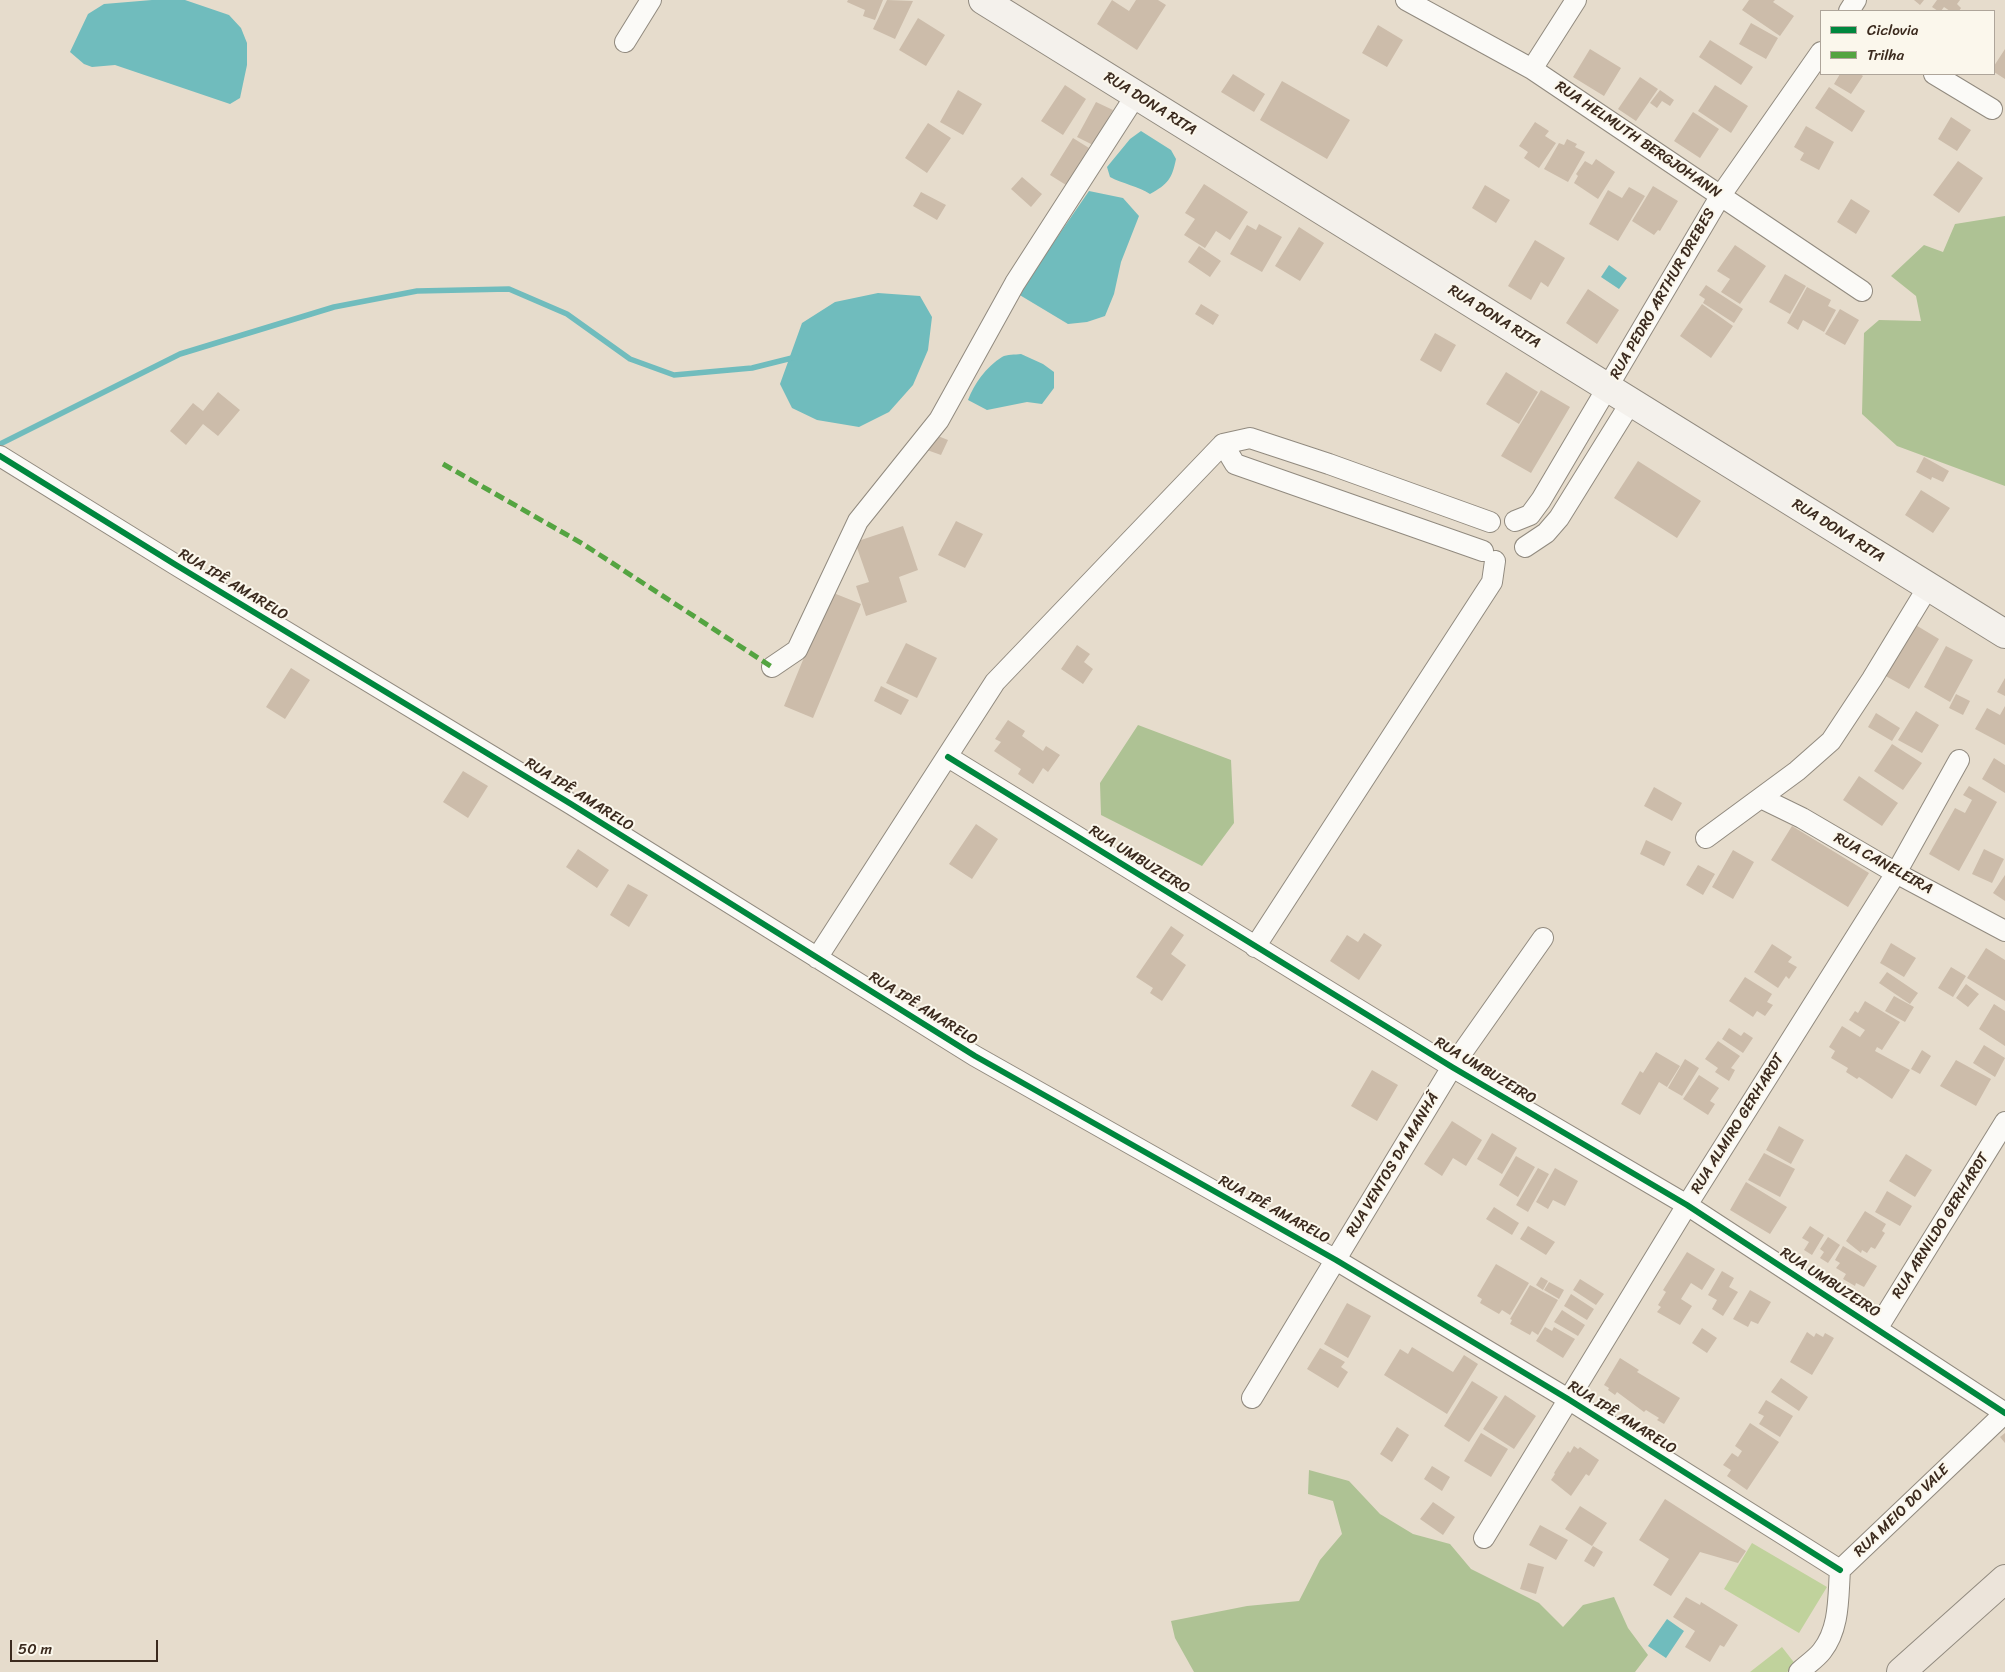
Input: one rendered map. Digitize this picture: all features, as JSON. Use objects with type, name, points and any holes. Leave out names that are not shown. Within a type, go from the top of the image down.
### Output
[{"type":"main road","name":"RUA DONA RITA","points":[[983,0],[2005,634]]},
{"type":"main road","points":[[1901,1672],[2005,1579]]},
{"type":"street","points":[[626,42],[651,0]]},
{"type":"street","name":"RUA HELMUTH BERGJOHANN","points":[[1406,0],[1532,69],[1862,291]]},
{"type":"street","points":[[1532,69],[1576,0]]},
{"type":"street","name":"RUA PEDRO ARTHUR DREBES","points":[[1515,520],[1530,514],[1541,500],[1721,195],[1820,53]]},
{"type":"street","points":[[1936,75],[1992,109]]},
{"type":"street","points":[[772,668],[797,650],[858,521],[938,420],[1015,283],[1136,95]]},
{"type":"street","points":[[1525,548],[1546,533],[1559,518],[1631,402]]},
{"type":"street","points":[[817,958],[995,682],[1223,444],[1250,438],[1329,464],[1490,522]]},
{"type":"street","points":[[1223,444],[1235,464],[1316,491],[1489,556],[1503,563],[1511,562],[1522,554],[1525,548],[1525,534],[1515,520],[1507,518],[1498,518],[1484,528],[1481,536],[1489,556],[1492,582],[1255,946]]},
{"type":"street","name":"RUA IPÊ AMARELO","points":[[0,456],[184,570],[571,804],[975,1056],[1336,1260],[1568,1399],[1840,1570]]},
{"type":"street","points":[[1316,491],[1329,464]]},
{"type":"street","points":[[1706,838],[1761,798],[1831,741],[1872,679],[1928,587]]},
{"type":"street","name":"RUA UMBUZEIRO","points":[[948,757],[1452,1067],[1687,1205],[2005,1413]]},
{"type":"street","name":"RUA ALMIRO GERHARDT","points":[[1484,1538],[1687,1205],[1896,873],[1959,760]]},
{"type":"street","name":"RUA CANELEIRA","points":[[1761,798],[1802,818],[1896,873],[2005,931]]},
{"type":"street","name":"RUA VENTOS DA MANHÃ","points":[[1252,1398],[1452,1067],[1543,938]]},
{"type":"street","name":"RUA ARNILDO GERHARDT","points":[[1877,1329],[2005,1122]]},
{"type":"street","name":"RUA MEIO DO VALE","points":[[1840,1570],[2005,1413]]},
{"type":"street","points":[[1799,1672],[1822,1651],[1832,1635],[1836,1619],[1840,1570]]},
{"type":"green space","points":[[2005,216],[2005,486],[1897,446],[1862,414],[1864,333],[1879,320],[1921,321],[1916,296],[1891,276],[1924,245],[1943,252],[1955,224]]},
{"type":"green space","points":[[1138,725],[1231,760],[1234,823],[1202,866],[1101,815],[1100,783]]},
{"type":"green space","points":[[1309,1470],[1349,1481],[1380,1514],[1413,1534],[1450,1544],[1471,1569],[1539,1603],[1563,1627],[1583,1605],[1614,1597],[1628,1628],[1648,1655],[1635,1672],[1194,1672],[1175,1638],[1171,1621],[1247,1606],[1299,1601],[1320,1560],[1342,1534],[1333,1501],[1308,1494]]},
{"type":"green space","points":[[1752,1543],[1827,1587],[1799,1633],[1724,1589]]},
{"type":"green space","points":[[1782,1647],[1796,1665],[1787,1672],[1750,1672]]},
{"type":"water","points":[[152,0],[185,0],[229,15],[241,28],[247,43],[247,65],[240,98],[230,104],[115,65],[92,67],[84,64],[70,52],[88,14],[104,4]]},
{"type":"water","points":[[1141,131],[1171,150],[1176,159],[1171,176],[1161,187],[1150,194],[1110,177],[1107,167],[1130,139]]},
{"type":"water","points":[[1089,191],[1123,198],[1139,216],[1121,262],[1114,294],[1105,316],[1087,322],[1068,324],[1018,294]]},
{"type":"water","points":[[1609,265],[1627,278],[1619,289],[1601,277]]},
{"type":"water","points":[[878,293],[920,296],[932,317],[928,350],[913,385],[889,412],[859,427],[817,420],[792,408],[780,384],[802,323],[835,302]]},
{"type":"water","points":[[1021,354],[1043,364],[1054,372],[1054,388],[1042,404],[1027,402],[987,410],[968,400],[977,382],[996,361],[1004,356]]},
{"type":"water","points":[[1667,1619],[1684,1631],[1666,1658],[1648,1646]]},
{"type":"building","points":[[848,0],[883,0],[875,20],[863,16],[865,10],[847,2]]},
{"type":"building","points":[[887,0],[913,1],[895,39],[873,29]]},
{"type":"building","points":[[1112,0],[1129,11],[1136,0],[1158,0],[1166,5],[1137,50],[1097,24]]},
{"type":"building","points":[[1749,0],[1775,0],[1773,2],[1794,16],[1780,36],[1742,10]]},
{"type":"building","points":[[1914,0],[1924,0],[1920,5]]},
{"type":"building","points":[[1937,0],[1960,0],[1957,4],[1961,8],[1960,10],[1948,10],[1944,7],[1942,10],[1936,10],[1932,7]]},
{"type":"building","points":[[918,18],[945,35],[926,66],[899,50]]},
{"type":"building","points":[[1751,23],[1778,38],[1766,59],[1739,44]]},
{"type":"building","points":[[1378,25],[1403,40],[1387,67],[1362,53]]},
{"type":"building","points":[[1710,40],[1753,67],[1741,85],[1699,57]]},
{"type":"building","points":[[1590,49],[1621,68],[1604,96],[1573,77]]},
{"type":"building","points":[[2005,49],[2005,79],[1995,73],[1995,64]]},
{"type":"building","points":[[1233,74],[1265,94],[1254,112],[1221,92]]},
{"type":"building","points":[[1839,75],[1863,76],[1851,94],[1834,84]]},
{"type":"building","points":[[1640,77],[1658,89],[1636,121],[1618,109]]},
{"type":"building","points":[[1282,81],[1350,120],[1327,159],[1260,120]]},
{"type":"building","points":[[1065,85],[1086,99],[1063,135],[1041,121]]},
{"type":"building","points":[[1715,85],[1748,106],[1731,133],[1698,111]]},
{"type":"building","points":[[1829,87],[1865,111],[1852,132],[1815,108]]},
{"type":"building","points":[[958,90],[982,104],[963,135],[940,122]]},
{"type":"building","points":[[1660,90],[1674,100],[1670,106],[1662,101],[1657,108],[1650,103]]},
{"type":"building","points":[[1096,102],[1113,110],[1093,145],[1077,137]]},
{"type":"building","points":[[1693,112],[1719,129],[1700,158],[1674,141]]},
{"type":"building","points":[[1951,117],[1971,130],[1957,151],[1938,139]]},
{"type":"building","points":[[1535,122],[1549,131],[1545,136],[1556,143],[1539,168],[1524,158],[1528,152],[1519,146]]},
{"type":"building","points":[[928,123],[951,138],[927,173],[905,158]]},
{"type":"building","points":[[1806,126],[1834,142],[1819,170],[1800,160],[1804,153],[1794,147]]},
{"type":"building","points":[[1073,138],[1089,148],[1066,185],[1050,175]]},
{"type":"building","points":[[1567,139],[1577,144],[1575,147],[1585,152],[1568,182],[1544,169],[1559,143],[1564,145]]},
{"type":"building","points":[[1596,159],[1615,172],[1598,199],[1574,183],[1578,176],[1576,174],[1585,161],[1592,165]]},
{"type":"building","points":[[1958,161],[1983,178],[1959,213],[1933,195]]},
{"type":"building","points":[[1022,177],[1042,194],[1031,207],[1011,189]]},
{"type":"building","points":[[1204,184],[1248,212],[1230,240],[1216,231],[1205,248],[1184,235],[1195,219],[1185,213]]},
{"type":"building","points":[[1485,185],[1510,200],[1496,223],[1472,208]]},
{"type":"building","points":[[1653,186],[1678,201],[1660,231],[1658,230],[1654,235],[1632,221]]},
{"type":"building","points":[[1629,187],[1645,196],[1618,241],[1589,224],[1608,190],[1622,198]]},
{"type":"building","points":[[921,192],[946,205],[937,220],[913,206]]},
{"type":"building","points":[[1851,199],[1870,211],[1856,234],[1837,222]]},
{"type":"building","points":[[1259,224],[1282,237],[1262,272],[1230,254],[1247,225],[1256,230]]},
{"type":"building","points":[[1299,227],[1324,243],[1300,281],[1275,266]]},
{"type":"building","points":[[1535,240],[1565,258],[1548,287],[1541,282],[1531,300],[1508,286]]},
{"type":"building","points":[[1735,245],[1766,266],[1740,304],[1721,292],[1730,279],[1717,271]]},
{"type":"building","points":[[1199,246],[1221,261],[1210,277],[1188,262]]},
{"type":"building","points":[[1785,274],[1806,286],[1790,314],[1769,302]]},
{"type":"building","points":[[1706,285],[1743,309],[1734,323],[1703,303],[1705,299],[1699,295]]},
{"type":"building","points":[[1807,287],[1831,300],[1828,306],[1836,310],[1824,332],[1803,320],[1798,330],[1787,323]]},
{"type":"building","points":[[1588,289],[1619,310],[1597,344],[1566,323]]},
{"type":"building","points":[[1201,304],[1219,315],[1213,325],[1195,314]]},
{"type":"building","points":[[1702,304],[1733,326],[1711,358],[1680,336]]},
{"type":"building","points":[[1840,309],[1859,320],[1845,345],[1825,334]]},
{"type":"building","points":[[1435,333],[1456,345],[1441,372],[1420,360]]},
{"type":"building","points":[[1506,372],[1538,392],[1519,424],[1486,404]]},
{"type":"building","points":[[1541,390],[1570,407],[1531,473],[1501,456]]},
{"type":"building","points":[[218,392],[240,410],[218,436],[203,424],[186,445],[170,431],[193,403],[203,411]]},
{"type":"building","points":[[933,434],[948,440],[941,455],[927,450]]},
{"type":"building","points":[[1924,457],[1949,471],[1943,482],[1932,477],[1931,480],[1916,472]]},
{"type":"building","points":[[1638,461],[1701,501],[1677,538],[1614,498]]},
{"type":"building","points":[[1921,490],[1950,508],[1933,533],[1905,515]]},
{"type":"building","points":[[956,521],[983,534],[965,568],[938,555]]},
{"type":"building","points":[[903,526],[918,570],[899,577],[907,602],[866,616],[856,586],[869,582],[855,542]]},
{"type":"building","points":[[831,592],[861,604],[813,718],[784,706]]},
{"type":"building","points":[[1914,624],[1939,639],[1909,689],[1884,675]]},
{"type":"building","points":[[906,643],[937,658],[917,698],[886,683]]},
{"type":"building","points":[[1077,645],[1090,654],[1084,662],[1093,669],[1083,684],[1061,669]]},
{"type":"building","points":[[1946,646],[1973,660],[1950,702],[1924,687]]},
{"type":"building","points":[[291,668],[310,680],[285,719],[266,707]]},
{"type":"building","points":[[2005,678],[2005,696],[1997,692]]},
{"type":"building","points":[[881,686],[909,700],[901,715],[874,701]]},
{"type":"building","points":[[1956,694],[1970,701],[1963,715],[1949,708]]},
{"type":"building","points":[[2005,706],[2005,745],[1975,729],[1987,708],[2000,715]]},
{"type":"building","points":[[1916,711],[1939,725],[1922,753],[1898,740]]},
{"type":"building","points":[[1876,713],[1900,728],[1892,741],[1868,727]]},
{"type":"building","points":[[1008,720],[1025,731],[1022,736],[1043,751],[1046,746],[1060,755],[1048,772],[1043,768],[1033,784],[1018,774],[1021,769],[994,751],[1001,742],[995,739]]},
{"type":"building","points":[[1892,744],[1922,763],[1903,790],[1874,771]]},
{"type":"building","points":[[1994,758],[2005,765],[2005,793],[1982,779]]},
{"type":"building","points":[[463,771],[488,786],[468,818],[443,802]]},
{"type":"building","points":[[1859,776],[1898,803],[1882,826],[1843,800]]},
{"type":"building","points":[[1969,786],[1997,802],[1959,871],[1929,854],[1955,808],[1965,813],[1972,800],[1963,795]]},
{"type":"building","points":[[1654,787],[1682,803],[1672,821],[1644,806]]},
{"type":"building","points":[[976,824],[998,839],[972,879],[949,864]]},
{"type":"building","points":[[1792,826],[1869,873],[1848,907],[1771,860]]},
{"type":"building","points":[[1646,840],[1671,852],[1664,866],[1640,854]]},
{"type":"building","points":[[578,849],[609,870],[597,888],[566,867]]},
{"type":"building","points":[[1984,849],[2004,859],[1992,883],[1972,874]]},
{"type":"building","points":[[1733,850],[1754,862],[1733,899],[1712,887]]},
{"type":"building","points":[[1698,865],[1715,874],[1703,895],[1686,885]]},
{"type":"building","points":[[2005,875],[2005,901],[1993,893]]},
{"type":"building","points":[[628,884],[648,895],[629,927],[610,915]]},
{"type":"building","points":[[1171,926],[1184,935],[1171,954],[1186,965],[1162,1001],[1150,993],[1153,988],[1136,977]]},
{"type":"building","points":[[1364,933],[1382,945],[1359,980],[1330,961],[1347,935],[1358,942]]},
{"type":"building","points":[[1891,943],[1916,958],[1904,977],[1880,963]]},
{"type":"building","points":[[1772,944],[1792,957],[1788,962],[1797,967],[1789,979],[1786,976],[1778,988],[1754,972]]},
{"type":"building","points":[[1986,948],[2005,960],[2005,1001],[1967,978]]},
{"type":"building","points":[[1951,967],[1966,976],[1953,997],[1938,988]]},
{"type":"building","points":[[1887,972],[1918,993],[1910,1004],[1879,983]]},
{"type":"building","points":[[1745,977],[1772,994],[1767,1002],[1773,1005],[1765,1016],[1757,1011],[1753,1017],[1729,1001]]},
{"type":"building","points":[[1966,984],[1979,994],[1968,1007],[1956,998]]},
{"type":"building","points":[[1894,996],[1914,1007],[1905,1022],[1885,1011]]},
{"type":"building","points":[[1865,1001],[1900,1022],[1882,1050],[1877,1047],[1875,1051],[1910,1070],[1892,1099],[1859,1077],[1857,1079],[1846,1072],[1848,1068],[1831,1058],[1835,1051],[1829,1047],[1842,1026],[1860,1037],[1865,1030],[1849,1020],[1855,1011],[1858,1013]]},
{"type":"building","points":[[1994,1004],[2005,1011],[2005,1046],[1979,1029]]},
{"type":"building","points":[[1729,1028],[1741,1036],[1744,1032],[1753,1038],[1743,1053],[1722,1039]]},
{"type":"building","points":[[1718,1041],[1740,1056],[1731,1068],[1735,1070],[1729,1081],[1715,1072],[1718,1068],[1705,1059]]},
{"type":"building","points":[[1984,1045],[2005,1058],[1995,1077],[1973,1063]]},
{"type":"building","points":[[1922,1050],[1931,1056],[1920,1074],[1911,1069]]},
{"type":"building","points":[[1656,1052],[1680,1066],[1667,1087],[1659,1082],[1640,1115],[1621,1104],[1640,1071],[1643,1073]]},
{"type":"building","points":[[1685,1059],[1699,1068],[1682,1096],[1668,1088]]},
{"type":"building","points":[[1956,1060],[1991,1079],[1976,1106],[1940,1086]]},
{"type":"building","points":[[1372,1070],[1398,1085],[1377,1121],[1351,1106]]},
{"type":"building","points":[[1699,1075],[1719,1088],[1710,1101],[1715,1104],[1708,1115],[1683,1099]]},
{"type":"building","points":[[1452,1121],[1482,1140],[1466,1166],[1453,1158],[1442,1176],[1424,1164]]},
{"type":"building","points":[[1779,1126],[1804,1140],[1791,1164],[1766,1150]]},
{"type":"building","points":[[1492,1133],[1517,1148],[1502,1174],[1477,1159]]},
{"type":"building","points":[[1764,1153],[1795,1169],[1780,1197],[1748,1180]]},
{"type":"building","points":[[1906,1154],[1932,1170],[1915,1197],[1889,1181]]},
{"type":"building","points":[[1516,1156],[1535,1167],[1518,1197],[1499,1185]]},
{"type":"building","points":[[1538,1168],[1549,1174],[1528,1212],[1516,1205]]},
{"type":"building","points":[[1555,1168],[1578,1181],[1565,1206],[1553,1200],[1548,1209],[1536,1202]]},
{"type":"building","points":[[1746,1182],[1787,1207],[1770,1234],[1730,1210]]},
{"type":"building","points":[[1887,1191],[1912,1206],[1900,1226],[1875,1212]]},
{"type":"building","points":[[1494,1207],[1519,1223],[1512,1235],[1486,1219]]},
{"type":"building","points":[[1865,1211],[1886,1224],[1882,1231],[1885,1233],[1875,1249],[1871,1247],[1867,1253],[1862,1250],[1861,1253],[1846,1241]]},
{"type":"building","points":[[1528,1226],[1555,1242],[1546,1255],[1520,1239]]},
{"type":"building","points":[[1810,1226],[1824,1235],[1812,1255],[1804,1250],[1809,1242],[1802,1238]]},
{"type":"building","points":[[1828,1237],[1840,1245],[1828,1263],[1820,1258],[1824,1252],[1820,1249]]},
{"type":"building","points":[[1843,1246],[1877,1266],[1864,1287],[1856,1283],[1855,1286],[1843,1279],[1846,1274],[1836,1268],[1840,1263],[1835,1260]]},
{"type":"building","points":[[1687,1252],[1715,1269],[1702,1290],[1691,1283],[1681,1299],[1692,1306],[1680,1325],[1657,1312],[1661,1307],[1658,1305],[1666,1292],[1663,1290]]},
{"type":"building","points":[[1496,1264],[1529,1283],[1510,1315],[1502,1310],[1499,1314],[1480,1303],[1482,1299],[1477,1296]]},
{"type":"building","points":[[1722,1271],[1734,1278],[1729,1287],[1738,1292],[1723,1316],[1712,1309],[1717,1300],[1708,1295]]},
{"type":"building","points":[[1541,1277],[1548,1281],[1543,1290],[1536,1285]]},
{"type":"building","points":[[1580,1279],[1604,1294],[1596,1305],[1573,1290]]},
{"type":"building","points":[[1549,1282],[1564,1290],[1559,1299],[1544,1290]]},
{"type":"building","points":[[1530,1285],[1558,1300],[1538,1335],[1532,1331],[1530,1335],[1510,1324],[1512,1320],[1510,1319]]},
{"type":"building","points":[[1750,1290],[1771,1302],[1758,1324],[1751,1321],[1748,1327],[1733,1319]]},
{"type":"building","points":[[1571,1294],[1594,1309],[1587,1320],[1564,1306]]},
{"type":"building","points":[[1347,1303],[1371,1316],[1348,1358],[1324,1344]]},
{"type":"building","points":[[1562,1310],[1585,1325],[1578,1336],[1554,1322]]},
{"type":"building","points":[[1545,1327],[1552,1331],[1554,1327],[1575,1339],[1563,1358],[1536,1341]]},
{"type":"building","points":[[1702,1328],[1717,1338],[1707,1353],[1692,1343]]},
{"type":"building","points":[[1807,1332],[1814,1337],[1816,1333],[1823,1337],[1825,1333],[1834,1338],[1812,1375],[1790,1362]]},
{"type":"building","points":[[1412,1347],[1453,1372],[1464,1355],[1478,1364],[1447,1414],[1384,1375],[1400,1349],[1408,1354]]},
{"type":"building","points":[[1320,1348],[1345,1362],[1341,1367],[1348,1372],[1338,1388],[1307,1369]]},
{"type":"building","points":[[1620,1358],[1639,1370],[1637,1372],[1680,1398],[1664,1424],[1657,1420],[1659,1418],[1646,1410],[1644,1412],[1617,1392],[1615,1395],[1604,1385]]},
{"type":"building","points":[[1781,1378],[1808,1397],[1799,1411],[1771,1392]]},
{"type":"building","points":[[1472,1381],[1498,1397],[1469,1442],[1444,1426]]},
{"type":"building","points":[[1505,1395],[1536,1416],[1514,1449],[1483,1429]]},
{"type":"building","points":[[1766,1400],[1793,1416],[1780,1437],[1759,1424],[1764,1416],[1758,1413]]},
{"type":"building","points":[[1750,1423],[1779,1442],[1747,1490],[1727,1476],[1731,1470],[1723,1465],[1732,1453],[1738,1457],[1742,1451],[1735,1446]]},
{"type":"building","points":[[1397,1427],[1409,1435],[1392,1462],[1380,1454]]},
{"type":"building","points":[[1481,1433],[1508,1449],[1491,1477],[1464,1461]]},
{"type":"building","points":[[2005,1433],[2005,1443],[2000,1437]]},
{"type":"building","points":[[1574,1446],[1578,1449],[1580,1447],[1599,1460],[1589,1476],[1586,1474],[1571,1496],[1551,1480],[1568,1451],[1570,1453]]},
{"type":"building","points":[[1432,1466],[1450,1477],[1442,1491],[1424,1479]]},
{"type":"building","points":[[1665,1499],[1746,1551],[1738,1563],[1700,1552],[1671,1596],[1653,1585],[1669,1559],[1639,1540]]},
{"type":"building","points":[[1433,1502],[1455,1517],[1443,1535],[1420,1519]]},
{"type":"building","points":[[1580,1506],[1607,1523],[1592,1546],[1565,1529]]},
{"type":"building","points":[[1540,1525],[1568,1540],[1556,1560],[1529,1545]]},
{"type":"building","points":[[1593,1546],[1603,1552],[1594,1567],[1584,1561]]},
{"type":"building","points":[[1528,1563],[1544,1567],[1536,1594],[1520,1589]]},
{"type":"building","points":[[1686,1597],[1700,1605],[1701,1602],[1738,1625],[1724,1647],[1720,1645],[1710,1662],[1685,1647],[1695,1631],[1673,1617]]},
{"type":"waterway","points":[[0,444],[180,354],[334,307],[417,291],[509,289],[567,314],[630,359],[674,375],[752,368],[796,357]]},
{"type":"marked path","points":[[443,464],[583,544],[772,667]]},
{"type":"cycle path","points":[[0,456],[571,804],[975,1056],[1336,1260],[1568,1399],[1840,1570]]},
{"type":"cycle path","points":[[948,757],[1452,1067],[1687,1205],[2005,1413]]}]
